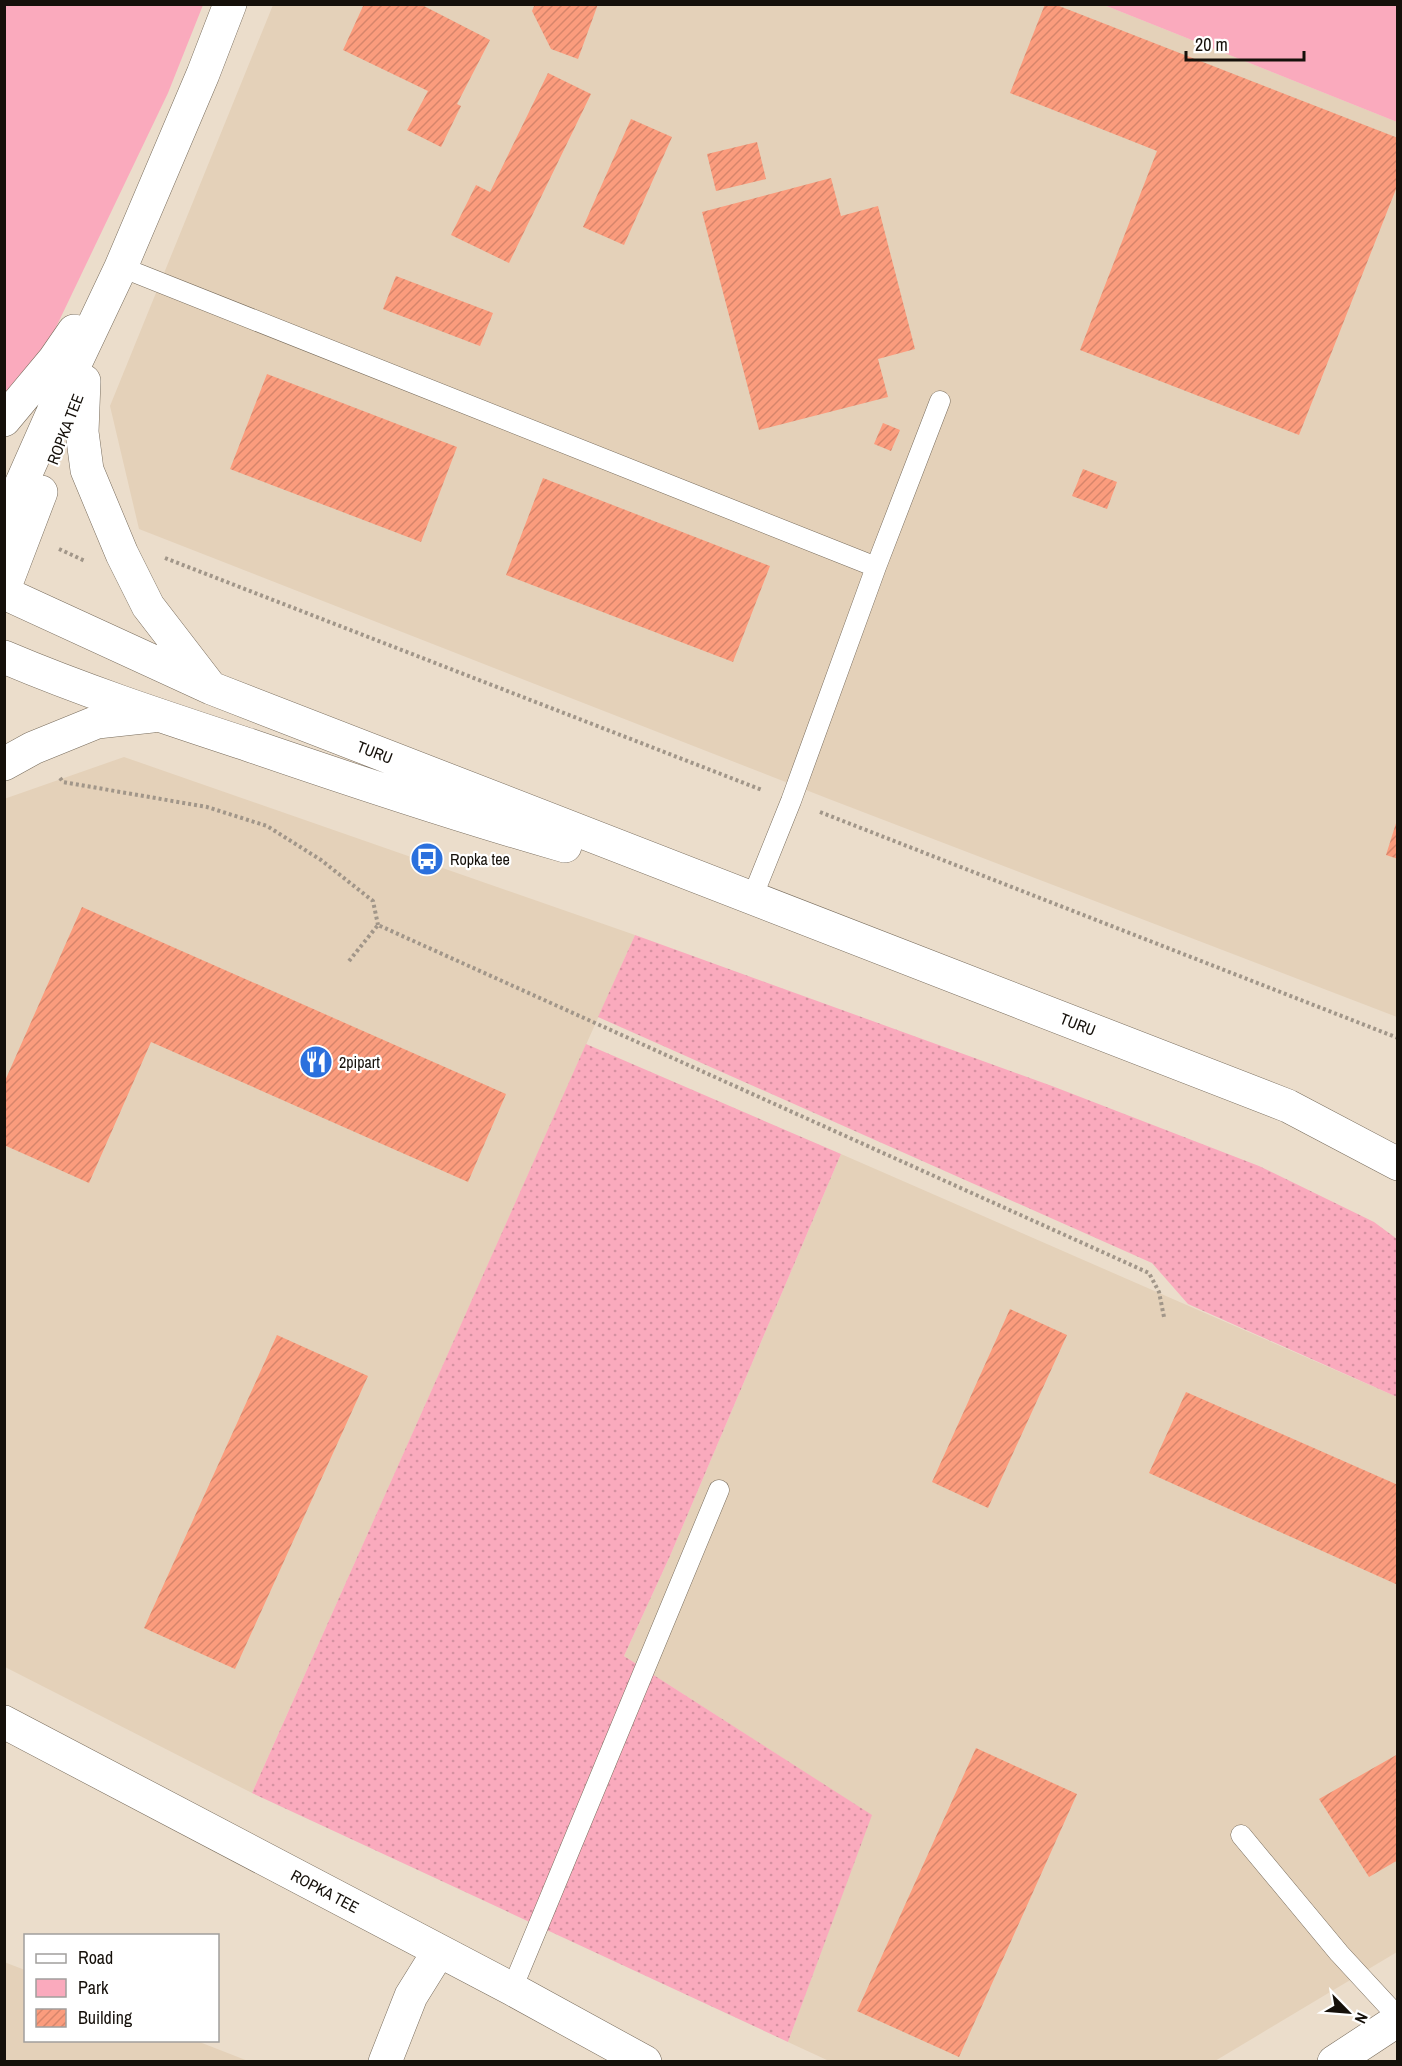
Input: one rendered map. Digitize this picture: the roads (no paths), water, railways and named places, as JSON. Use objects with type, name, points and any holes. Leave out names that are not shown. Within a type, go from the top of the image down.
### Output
[{"type":"main road","name":"ROPKA TEE","points":[[4,591],[15,528],[66,383],[121,267],[203,74],[230,4]]},
{"type":"main road","name":"ROPKA TEE","points":[[15,528],[84,381],[121,267]]},
{"type":"main road","points":[[4,420],[54,360],[121,267]]},
{"type":"main road","points":[[84,381],[82,432],[87,470],[122,555],[148,606],[210,688]]},
{"type":"main road","name":"TURU","points":[[4,591],[210,688],[1288,1106],[1398,1164]]},
{"type":"main road","name":"TURU","points":[[4,657],[45,675],[158,715],[433,808],[752,898]]},
{"type":"main road","points":[[4,764],[33,748],[97,722],[158,715]]},
{"type":"main road","name":"ROPKA TEE","points":[[4,1722],[645,2061]]},
{"type":"main road","points":[[385,2061],[411,1996],[439,1951]]},
{"type":"main road","points":[[1334,2061],[1398,2019]]},
{"type":"lane","points":[[121,267],[876,567]]},
{"type":"lane","points":[[752,898],[791,801],[876,567],[940,401]]},
{"type":"lane","points":[[512,1989],[719,1490]]},
{"type":"lane","points":[[1241,1835],[1339,1953],[1398,2019]]},
{"type":"place","name":"Ropka tee","points":[[427,859]]},
{"type":"place","name":"2pipart","points":[[316,1062]]}]
